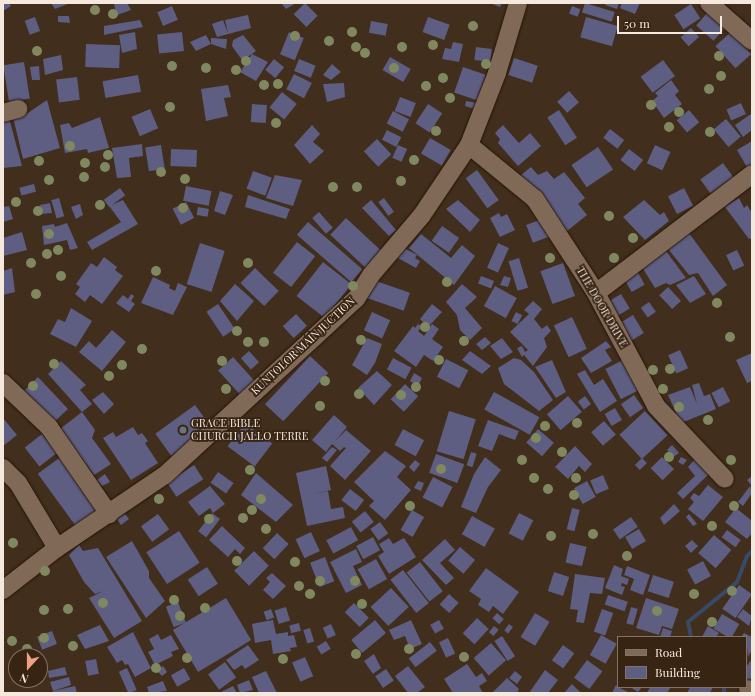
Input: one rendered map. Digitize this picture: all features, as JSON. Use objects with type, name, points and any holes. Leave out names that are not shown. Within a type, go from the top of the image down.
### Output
[{"type":"street","name":"KUNTOLOR MAIN JUCTION","points":[[3,590],[57,548],[165,475],[356,299],[371,275],[422,215],[469,145],[497,73],[518,3]]},
{"type":"street","points":[[709,3],[752,41]]},
{"type":"street","name":"THE DOOR DRIVE","points":[[469,145],[535,199],[596,293],[656,406],[725,479]]},
{"type":"street","points":[[596,293],[752,174]]},
{"type":"street","points":[[3,383],[49,427],[109,514]]},
{"type":"street","points":[[3,468],[18,484],[57,548]]},
{"type":"building","points":[[3,3],[9,3],[11,6],[3,11]]},
{"type":"building","points":[[51,3],[70,3],[55,9]]},
{"type":"building","points":[[127,3],[131,10],[117,15],[114,4]]},
{"type":"building","points":[[281,3],[296,3],[286,9]]},
{"type":"building","points":[[305,3],[318,16],[306,27],[294,14]]},
{"type":"building","points":[[490,3],[502,3],[500,7]]},
{"type":"building","points":[[585,3],[615,12],[612,22],[582,13]]},
{"type":"building","points":[[606,3],[619,3],[617,9],[605,5]]},
{"type":"building","points":[[622,3],[640,3],[635,14],[620,8]]},
{"type":"building","points":[[691,4],[700,18],[683,29],[674,15]]},
{"type":"building","points":[[172,6],[178,20],[163,26],[157,12]]},
{"type":"building","points":[[572,6],[580,9],[578,17],[569,13]]},
{"type":"building","points":[[708,12],[725,27],[714,41],[696,26]]},
{"type":"building","points":[[248,15],[251,28],[217,37],[212,24],[223,20],[228,33],[225,20]]},
{"type":"building","points":[[58,16],[69,16],[70,23],[58,22]]},
{"type":"building","points":[[35,17],[40,31],[30,35],[25,21]]},
{"type":"building","points":[[428,17],[450,25],[444,40],[423,32]]},
{"type":"building","points":[[586,17],[618,26],[612,46],[580,37]]},
{"type":"building","points":[[140,20],[143,27],[104,35],[104,26]]},
{"type":"building","points":[[371,21],[388,24],[386,36],[369,33]]},
{"type":"building","points":[[691,28],[699,37],[689,46],[681,37]]},
{"type":"building","points":[[135,32],[137,49],[122,53],[119,35]]},
{"type":"building","points":[[182,32],[184,51],[159,54],[157,35]]},
{"type":"building","points":[[289,32],[304,38],[295,60],[280,54]]},
{"type":"building","points":[[731,32],[751,54],[735,68],[715,46]]},
{"type":"building","points":[[206,35],[211,44],[196,51],[190,42]]},
{"type":"building","points":[[243,35],[256,51],[242,60],[232,46],[233,40]]},
{"type":"building","points":[[211,38],[227,39],[226,49],[211,44]]},
{"type":"building","points":[[453,42],[463,44],[459,62],[442,59],[445,48],[451,49]]},
{"type":"building","points":[[86,44],[120,45],[119,68],[85,67]]},
{"type":"building","points":[[476,47],[492,49],[490,62],[474,60]]},
{"type":"building","points":[[252,54],[268,62],[256,81],[240,72]]},
{"type":"building","points":[[61,55],[63,70],[45,75],[43,59]]},
{"type":"building","points":[[390,57],[411,69],[403,82],[382,70]]},
{"type":"building","points":[[514,58],[538,66],[532,83],[508,75]]},
{"type":"building","points":[[274,59],[284,67],[275,78],[265,70]]},
{"type":"building","points":[[299,59],[316,66],[311,78],[294,71]]},
{"type":"building","points":[[663,60],[675,76],[653,93],[641,77]]},
{"type":"building","points":[[24,62],[30,99],[9,102],[3,65]]},
{"type":"building","points":[[332,64],[341,72],[331,80],[323,75]]},
{"type":"building","points":[[39,66],[40,80],[32,80],[30,67]]},
{"type":"building","points":[[463,67],[486,75],[477,100],[454,93]]},
{"type":"building","points":[[294,74],[312,83],[304,98],[286,89]]},
{"type":"building","points":[[138,75],[141,92],[105,98],[103,81]]},
{"type":"building","points":[[77,77],[80,100],[59,102],[56,80]]},
{"type":"building","points":[[671,80],[679,91],[675,95],[682,104],[664,118],[652,101],[658,96],[655,93]]},
{"type":"building","points":[[344,83],[345,97],[327,102],[323,84]]},
{"type":"building","points":[[228,85],[231,97],[224,98],[228,116],[206,121],[201,89]]},
{"type":"building","points":[[569,91],[579,102],[567,113],[557,102]]},
{"type":"building","points":[[282,92],[297,104],[284,120],[269,108]]},
{"type":"building","points":[[400,97],[416,103],[410,117],[395,111]]},
{"type":"building","points":[[47,100],[60,148],[23,159],[13,117],[28,113]]},
{"type":"building","points":[[466,101],[477,103],[475,109],[465,106]]},
{"type":"building","points":[[741,103],[746,114],[731,120],[726,110]]},
{"type":"building","points":[[252,104],[267,105],[266,123],[251,122]]},
{"type":"building","points":[[428,104],[442,113],[430,133],[415,123]]},
{"type":"building","points":[[150,109],[158,128],[140,136],[132,117]]},
{"type":"building","points":[[559,110],[577,138],[565,145],[547,118]]},
{"type":"building","points":[[689,110],[699,122],[687,133],[677,120]]},
{"type":"building","points":[[393,111],[409,119],[403,132],[387,123]]},
{"type":"building","points":[[751,114],[752,130],[743,137],[735,125]]},
{"type":"building","points":[[100,117],[109,148],[88,153],[87,149],[65,153],[60,125],[69,123],[72,128]]},
{"type":"building","points":[[9,118],[22,166],[3,168],[3,120]]},
{"type":"building","points":[[726,119],[741,137],[729,147],[714,129]]},
{"type":"building","points":[[312,125],[320,134],[313,142],[324,151],[310,164],[294,145]]},
{"type":"building","points":[[503,125],[519,143],[530,133],[541,146],[518,166],[498,143],[500,139],[495,133]]},
{"type":"building","points":[[610,129],[624,140],[617,149],[603,138]]},
{"type":"building","points":[[387,130],[401,137],[396,147],[382,140]]},
{"type":"building","points":[[430,138],[451,150],[442,166],[421,154]]},
{"type":"building","points":[[377,139],[391,154],[378,167],[364,151]]},
{"type":"building","points":[[752,141],[752,167],[748,169],[737,150]]},
{"type":"building","points":[[142,144],[143,156],[129,158],[131,177],[117,178],[112,148]]},
{"type":"building","points":[[161,145],[165,169],[149,171],[145,148]]},
{"type":"building","points":[[398,145],[407,149],[401,162],[392,158]]},
{"type":"building","points":[[655,145],[671,152],[662,170],[647,163]]},
{"type":"building","points":[[598,147],[613,169],[587,187],[571,165]]},
{"type":"building","points":[[171,149],[197,150],[196,167],[170,166]]},
{"type":"building","points":[[629,149],[643,160],[635,171],[620,160]]},
{"type":"building","points":[[723,163],[733,177],[710,193],[700,179]]},
{"type":"building","points":[[531,167],[538,175],[547,171],[554,179],[564,172],[585,198],[578,204],[587,215],[567,231],[521,175]]},
{"type":"building","points":[[477,170],[499,200],[487,208],[466,178]]},
{"type":"building","points":[[253,171],[272,178],[265,196],[247,189]]},
{"type":"building","points":[[275,175],[302,180],[293,206],[266,198]]},
{"type":"building","points":[[34,184],[36,192],[21,195],[19,188]]},
{"type":"building","points":[[186,186],[212,191],[209,206],[183,201]]},
{"type":"building","points":[[120,188],[125,195],[109,207],[104,200]]},
{"type":"building","points":[[684,188],[693,206],[677,214],[668,196]]},
{"type":"building","points":[[220,191],[233,195],[225,215],[214,211]]},
{"type":"building","points":[[248,195],[290,209],[286,219],[245,207]]},
{"type":"building","points":[[59,198],[64,216],[57,218],[51,200]]},
{"type":"building","points":[[384,198],[394,212],[388,216],[378,202]]},
{"type":"building","points":[[739,198],[744,208],[747,205],[752,213],[752,238],[749,239],[725,207]]},
{"type":"building","points":[[123,200],[138,224],[92,250],[87,242],[121,222],[109,206]]},
{"type":"building","points":[[371,200],[396,230],[389,236],[362,208]]},
{"type":"building","points":[[458,200],[480,220],[470,232],[446,209]]},
{"type":"building","points":[[644,200],[660,215],[664,212],[669,221],[645,240],[623,217]]},
{"type":"building","points":[[186,202],[194,218],[181,225],[173,209]]},
{"type":"building","points":[[50,203],[52,213],[41,214],[40,205]]},
{"type":"building","points":[[80,204],[83,215],[76,219],[71,207]]},
{"type":"building","points":[[9,206],[13,219],[3,222],[3,207]]},
{"type":"building","points":[[198,207],[209,209],[207,217],[197,215]]},
{"type":"building","points":[[319,212],[333,228],[326,234],[312,218]]},
{"type":"building","points":[[499,213],[501,217],[507,214],[515,230],[500,237],[490,218]]},
{"type":"building","points":[[346,218],[383,252],[367,269],[330,235]]},
{"type":"building","points":[[542,219],[549,237],[533,243],[526,225]]},
{"type":"building","points":[[308,222],[362,269],[351,282],[297,235]]},
{"type":"building","points":[[67,223],[78,248],[70,250],[67,240],[44,245],[42,226],[54,224],[55,227]]},
{"type":"building","points":[[442,226],[459,238],[449,253],[432,241]]},
{"type":"building","points":[[686,229],[727,285],[713,296],[698,273],[689,275],[665,245]]},
{"type":"building","points":[[22,232],[27,250],[3,256],[3,238]]},
{"type":"building","points":[[421,234],[451,258],[462,245],[475,256],[454,285],[409,248]]},
{"type":"building","points":[[297,242],[315,256],[291,287],[273,273]]},
{"type":"building","points":[[200,243],[225,251],[211,292],[187,284]]},
{"type":"building","points":[[498,243],[509,248],[498,273],[487,268]]},
{"type":"building","points":[[663,247],[686,278],[670,285],[666,283],[655,288],[640,264]]},
{"type":"building","points":[[404,248],[417,255],[415,258],[420,261],[416,268],[398,258]]},
{"type":"building","points":[[737,250],[744,265],[733,270],[726,255]]},
{"type":"building","points":[[104,257],[117,267],[115,270],[123,276],[102,304],[90,295],[85,302],[75,294],[80,287],[76,284],[91,263],[97,267]]},
{"type":"building","points":[[519,258],[528,288],[518,291],[508,261]]},
{"type":"building","points":[[323,262],[351,284],[325,318],[297,296]]},
{"type":"building","points":[[563,263],[575,296],[552,304],[540,271]]},
{"type":"building","points":[[12,268],[15,292],[3,295],[3,271]]},
{"type":"building","points":[[255,268],[279,291],[264,306],[240,283]]},
{"type":"building","points":[[636,269],[645,285],[632,292],[623,276]]},
{"type":"building","points":[[481,276],[494,281],[491,288],[478,283]]},
{"type":"building","points":[[504,276],[511,278],[508,287],[500,285]]},
{"type":"building","points":[[694,276],[706,294],[690,303],[676,285]]},
{"type":"building","points":[[153,277],[170,285],[169,288],[175,291],[178,283],[187,287],[173,315],[141,303]]},
{"type":"building","points":[[373,280],[410,293],[404,311],[367,298]]},
{"type":"building","points":[[235,284],[254,301],[237,321],[220,301]]},
{"type":"building","points":[[462,284],[477,297],[465,308],[482,328],[470,340],[460,330],[457,315],[446,302]]},
{"type":"building","points":[[495,286],[517,298],[506,318],[484,306]]},
{"type":"building","points":[[668,287],[681,301],[672,309],[659,295]]},
{"type":"building","points":[[131,294],[134,296],[131,301],[135,304],[129,312],[116,303],[123,295],[128,299]]},
{"type":"building","points":[[621,294],[630,309],[615,317],[606,303]]},
{"type":"building","points":[[533,301],[542,309],[534,319],[542,329],[547,325],[551,331],[544,338],[547,347],[533,366],[524,355],[522,357],[517,348],[522,346],[525,352],[528,350],[510,332],[529,314],[524,310]]},
{"type":"building","points":[[649,302],[656,312],[648,318],[641,308]]},
{"type":"building","points":[[218,304],[235,329],[223,337],[206,312]]},
{"type":"building","points":[[432,304],[442,312],[428,327],[420,319]]},
{"type":"building","points":[[71,308],[92,321],[76,347],[50,334],[58,319],[65,322]]},
{"type":"building","points":[[372,312],[390,320],[382,338],[364,330]]},
{"type":"building","points":[[516,312],[522,315],[518,324],[511,321]]},
{"type":"building","points":[[296,314],[307,326],[294,338],[283,326]]},
{"type":"building","points":[[633,315],[644,333],[632,340],[621,322]]},
{"type":"building","points":[[572,317],[587,349],[569,357],[554,325]]},
{"type":"building","points":[[418,324],[422,327],[418,331],[424,336],[432,324],[439,329],[432,339],[443,347],[433,361],[424,355],[416,367],[394,351],[413,326],[415,328]]},
{"type":"building","points":[[112,330],[126,342],[102,371],[79,352],[89,341],[96,348]]},
{"type":"building","points":[[485,337],[491,343],[482,350],[476,344]]},
{"type":"building","points":[[367,338],[382,344],[375,363],[367,375],[352,365]]},
{"type":"building","points":[[502,338],[513,352],[501,359],[490,346]]},
{"type":"building","points":[[606,341],[611,347],[605,350],[612,361],[591,373],[581,358]]},
{"type":"building","points":[[680,350],[688,368],[676,374],[668,355]]},
{"type":"building","points":[[249,351],[259,362],[251,370],[241,358]]},
{"type":"building","points":[[470,351],[491,366],[482,374],[462,360]]},
{"type":"building","points":[[752,353],[752,381],[747,383],[736,360]]},
{"type":"building","points":[[310,356],[328,373],[283,421],[265,404]]},
{"type":"building","points":[[233,357],[258,385],[244,399],[218,370]]},
{"type":"building","points":[[393,358],[412,368],[405,379],[387,369]]},
{"type":"building","points":[[514,358],[521,360],[534,372],[553,400],[539,411],[504,384],[498,368]]},
{"type":"building","points":[[446,359],[468,370],[459,388],[437,377]]},
{"type":"building","points":[[625,359],[640,389],[621,399],[605,369]]},
{"type":"building","points":[[552,360],[566,392],[556,398],[535,367]]},
{"type":"building","points":[[61,361],[86,385],[80,390],[92,404],[82,412],[48,374]]},
{"type":"building","points":[[585,370],[594,385],[603,379],[617,401],[600,412],[577,374]]},
{"type":"building","points":[[377,371],[392,385],[374,405],[358,388]]},
{"type":"building","points":[[414,373],[422,378],[418,386],[410,381]]},
{"type":"building","points":[[38,377],[68,409],[55,421],[22,393]]},
{"type":"building","points":[[699,383],[704,396],[710,394],[716,409],[681,423],[668,395],[690,387],[697,404],[692,385]]},
{"type":"building","points":[[405,384],[418,396],[404,412],[391,399]]},
{"type":"building","points":[[723,387],[730,401],[719,407],[711,393]]},
{"type":"building","points":[[103,392],[114,404],[104,414],[92,400]]},
{"type":"building","points":[[494,392],[539,417],[530,435],[484,409]]},
{"type":"building","points":[[634,395],[643,408],[630,417],[621,404]]},
{"type":"building","points":[[568,396],[582,412],[561,430],[547,414]]},
{"type":"building","points":[[585,396],[591,404],[584,409],[578,401]]},
{"type":"building","name":"GRACE BIBLE CHURCH JALLO TERRE","points":[[195,405],[211,427],[171,456],[155,434]]},
{"type":"building","points":[[615,408],[622,420],[612,426],[605,414]]},
{"type":"building","points":[[449,411],[476,419],[463,459],[437,451]]},
{"type":"building","points":[[645,411],[668,435],[642,459],[619,435]]},
{"type":"building","points":[[82,412],[95,430],[92,438],[111,464],[94,475],[60,429]]},
{"type":"building","points":[[334,415],[347,427],[335,441],[346,430],[371,451],[345,480],[330,466],[346,448],[344,447],[340,451],[332,444],[326,452],[312,440]]},
{"type":"building","points":[[3,418],[17,435],[3,446]]},
{"type":"building","points":[[488,420],[519,431],[515,440],[499,434],[492,451],[478,446]]},
{"type":"building","points":[[604,421],[616,435],[603,446],[591,432]]},
{"type":"building","points":[[245,423],[272,443],[255,467],[228,446]]},
{"type":"building","points":[[133,427],[138,435],[142,433],[148,441],[145,443],[158,463],[131,480],[103,438],[113,432],[116,437]]},
{"type":"building","points":[[403,429],[424,440],[416,456],[395,445]]},
{"type":"building","points":[[538,429],[554,443],[542,456],[526,443]]},
{"type":"building","points":[[42,434],[57,453],[39,466],[25,448]]},
{"type":"building","points":[[672,445],[679,453],[673,457],[667,450]]},
{"type":"building","points":[[575,446],[592,464],[585,472],[579,466],[568,479],[555,467]]},
{"type":"building","points":[[332,447],[337,450],[327,462],[322,458]]},
{"type":"building","points":[[385,451],[406,466],[397,477],[411,490],[385,520],[369,506],[374,501],[354,482]]},
{"type":"building","points":[[471,452],[477,454],[472,467],[467,465]]},
{"type":"building","points":[[436,454],[464,464],[457,483],[429,473]]},
{"type":"building","points":[[62,456],[100,509],[76,526],[38,474]]},
{"type":"building","points":[[485,457],[501,470],[488,487],[476,513],[461,507],[474,474]]},
{"type":"building","points":[[662,457],[674,469],[663,480],[651,468]]},
{"type":"building","points":[[681,457],[687,460],[683,465],[678,462]]},
{"type":"building","points":[[642,458],[647,463],[640,470],[635,465]]},
{"type":"building","points":[[696,458],[710,473],[683,499],[677,493],[695,476],[688,467]]},
{"type":"building","points":[[415,460],[420,464],[414,472],[409,467]]},
{"type":"building","points":[[194,465],[203,479],[176,497],[167,482]]},
{"type":"building","points":[[326,466],[331,490],[313,494],[328,491],[331,509],[343,507],[345,518],[307,526],[296,473]]},
{"type":"building","points":[[218,472],[234,483],[226,494],[211,483]]},
{"type":"building","points":[[256,473],[293,505],[276,522],[241,495]]},
{"type":"building","points":[[105,474],[110,482],[102,486],[97,480]]},
{"type":"building","points":[[603,475],[609,489],[596,494],[590,480]]},
{"type":"building","points":[[752,476],[752,486],[747,480]]},
{"type":"building","points":[[433,477],[453,487],[442,507],[423,497]]},
{"type":"building","points":[[418,481],[424,483],[421,491],[414,488]]},
{"type":"building","points":[[587,481],[596,497],[583,504],[574,488]]},
{"type":"building","points":[[708,485],[723,497],[703,521],[688,509],[694,502],[690,498],[694,493],[699,496]]},
{"type":"building","points":[[210,486],[225,504],[213,513],[210,508],[199,516],[188,502]]},
{"type":"building","points":[[750,486],[752,493],[743,506],[738,502]]},
{"type":"building","points":[[350,489],[364,500],[356,511],[341,500]]},
{"type":"building","points":[[674,504],[680,511],[664,525],[660,518]]},
{"type":"building","points":[[572,508],[580,510],[574,531],[567,529]]},
{"type":"building","points":[[736,508],[752,521],[752,533],[747,539],[725,522]]},
{"type":"building","points":[[412,510],[424,517],[413,537],[401,530]]},
{"type":"building","points":[[365,511],[374,522],[361,533],[352,522]]},
{"type":"building","points":[[212,513],[220,519],[206,537],[198,531]]},
{"type":"building","points":[[519,513],[533,520],[523,541],[509,533]]},
{"type":"building","points":[[125,514],[129,519],[121,525],[117,519]]},
{"type":"building","points":[[158,514],[169,529],[152,542],[141,526]]},
{"type":"building","points":[[689,514],[697,524],[693,526],[686,517]]},
{"type":"building","points":[[472,516],[495,529],[485,547],[462,534]]},
{"type":"building","points":[[631,517],[638,527],[620,539],[613,530]]},
{"type":"building","points":[[380,522],[388,533],[379,540],[370,529]]},
{"type":"building","points":[[222,526],[245,548],[240,554],[235,549],[228,557],[209,540]]},
{"type":"building","points":[[351,527],[358,540],[333,553],[326,540]]},
{"type":"building","points":[[639,529],[646,541],[632,549],[625,537]]},
{"type":"building","points":[[727,530],[741,540],[735,547],[722,537]]},
{"type":"building","points":[[179,531],[200,563],[167,584],[146,552]]},
{"type":"building","points":[[311,532],[320,551],[304,558],[296,539]]},
{"type":"building","points":[[277,533],[289,544],[274,559],[263,548]]},
{"type":"building","points":[[714,535],[731,550],[716,568],[698,553]]},
{"type":"building","points":[[373,537],[380,550],[363,559],[356,546]]},
{"type":"building","points":[[389,538],[393,544],[404,538],[416,557],[389,574],[378,556],[384,552],[379,544]]},
{"type":"building","points":[[445,539],[455,550],[440,563],[454,578],[446,585],[422,560]]},
{"type":"building","points":[[692,540],[698,546],[691,553],[685,546]]},
{"type":"building","points":[[132,541],[149,571],[149,578],[165,601],[146,618],[106,557]]},
{"type":"building","points":[[570,543],[587,547],[582,566],[566,562]]},
{"type":"building","points":[[79,545],[83,551],[98,548],[142,621],[114,638],[89,598],[103,591],[95,594],[84,582],[69,555]]},
{"type":"building","points":[[460,547],[475,560],[463,574],[448,561]]},
{"type":"building","points":[[356,549],[362,562],[353,566],[362,585],[346,593],[330,562]]},
{"type":"building","points":[[254,551],[269,566],[249,586],[234,571]]},
{"type":"building","points":[[325,557],[334,581],[319,587],[310,563]]},
{"type":"building","points":[[376,559],[387,579],[369,589],[358,569]]},
{"type":"building","points":[[703,561],[711,576],[695,584],[687,569]]},
{"type":"building","points":[[420,562],[443,591],[429,602],[407,572]]},
{"type":"building","points":[[614,565],[623,569],[621,576],[629,579],[627,585],[622,583],[621,586],[625,587],[622,595],[605,588]]},
{"type":"building","points":[[627,566],[650,575],[643,595],[630,590],[634,579],[624,575]]},
{"type":"building","points":[[207,567],[218,584],[199,596],[188,580]]},
{"type":"building","points":[[486,568],[519,592],[503,614],[493,606],[489,612],[478,605],[481,599],[469,591]]},
{"type":"building","points":[[403,570],[429,603],[416,613],[390,580]]},
{"type":"building","points":[[554,572],[569,577],[563,596],[548,591]]},
{"type":"building","points":[[272,573],[286,586],[273,599],[263,590],[270,582],[266,578]]},
{"type":"building","points":[[575,574],[605,578],[602,594],[590,593],[584,623],[576,622],[578,610],[570,609]]},
{"type":"building","points":[[653,575],[674,582],[669,598],[648,591]]},
{"type":"building","points":[[739,585],[752,594],[735,618],[722,609]]},
{"type":"building","points":[[391,588],[409,607],[388,626],[371,607]]},
{"type":"building","points":[[449,594],[459,603],[449,613],[440,604]]},
{"type":"building","points":[[608,595],[628,602],[625,611],[605,604]]},
{"type":"building","points":[[226,598],[251,640],[198,672],[173,630]]},
{"type":"building","points":[[646,598],[679,609],[672,629],[662,626],[659,635],[636,628]]},
{"type":"building","points":[[178,602],[186,623],[174,627],[166,607]]},
{"type":"building","points":[[354,603],[369,618],[360,627],[345,612]]},
{"type":"building","points":[[286,607],[290,620],[279,624],[275,611]]},
{"type":"building","points":[[631,607],[638,609],[633,625],[626,623]]},
{"type":"building","points":[[271,609],[274,617],[267,620],[264,612]]},
{"type":"building","points":[[602,609],[613,613],[605,636],[594,632]]},
{"type":"building","points":[[743,609],[752,616],[749,626],[737,617]]},
{"type":"building","points":[[497,613],[504,619],[499,624],[492,618]]},
{"type":"building","points":[[535,613],[550,622],[535,646],[521,637]]},
{"type":"building","points":[[722,614],[739,624],[732,636],[726,636],[714,629]]},
{"type":"building","points":[[477,618],[489,629],[474,644],[463,633]]},
{"type":"building","points":[[273,620],[276,634],[288,632],[288,636],[294,635],[297,647],[290,648],[291,651],[273,654],[271,640],[255,643],[252,624]]},
{"type":"building","points":[[375,620],[386,633],[362,653],[351,640]]},
{"type":"building","points":[[411,620],[422,644],[410,649],[405,636],[394,640],[389,630]]},
{"type":"building","points":[[439,620],[444,629],[435,634],[430,625]]},
{"type":"building","points":[[299,623],[301,631],[291,633],[289,625]]},
{"type":"building","points":[[331,624],[336,635],[328,639],[323,628]]},
{"type":"building","points":[[509,624],[513,627],[508,633],[504,630]]},
{"type":"building","points":[[100,625],[109,641],[85,649],[77,635]]},
{"type":"building","points":[[494,626],[499,630],[494,636],[489,632]]},
{"type":"building","points":[[708,626],[719,633],[717,636],[703,636]]},
{"type":"building","points":[[310,628],[314,641],[307,643],[303,630]]},
{"type":"building","points":[[663,628],[672,631],[670,636],[660,636]]},
{"type":"building","points":[[52,631],[57,644],[47,648],[41,648],[37,637]]},
{"type":"building","points":[[133,632],[151,668],[135,677],[128,664],[125,665],[122,660],[117,663],[107,647]]},
{"type":"building","points":[[744,633],[752,637],[752,650],[748,657],[747,636],[742,636]]},
{"type":"building","points":[[158,634],[161,640],[171,635],[179,649],[171,652],[173,656],[155,665],[148,652],[154,649],[149,639]]},
{"type":"building","points":[[601,635],[617,644],[606,664],[590,655]]},
{"type":"building","points":[[502,636],[515,656],[508,661],[494,641]]},
{"type":"building","points":[[448,638],[455,653],[446,658],[439,642]]},
{"type":"building","points":[[326,641],[331,649],[321,654],[317,647]]},
{"type":"building","points":[[430,642],[437,651],[415,667],[409,659]]},
{"type":"building","points":[[491,643],[506,660],[489,675],[474,658]]},
{"type":"building","points":[[248,645],[259,660],[245,669],[242,665],[234,670],[226,660]]},
{"type":"building","points":[[563,645],[574,653],[563,669],[552,660]]},
{"type":"building","points":[[374,654],[381,668],[373,674],[364,661]]},
{"type":"building","points":[[305,657],[313,676],[300,682],[292,662]]},
{"type":"building","points":[[96,659],[99,674],[88,676],[85,661]]},
{"type":"building","points":[[752,659],[752,677],[747,684],[747,666]]},
{"type":"building","points":[[587,660],[602,671],[589,689],[574,678]]},
{"type":"building","points":[[225,662],[236,677],[219,690],[208,674]]},
{"type":"building","points":[[467,664],[476,677],[482,673],[487,681],[479,686],[483,693],[453,693],[444,679]]},
{"type":"building","points":[[163,666],[167,672],[162,676],[157,671]]},
{"type":"building","points":[[408,666],[425,687],[417,693],[408,693],[395,676]]},
{"type":"building","points":[[65,667],[67,675],[49,678],[48,671]]},
{"type":"building","points":[[127,668],[137,690],[128,693],[119,672]]},
{"type":"building","points":[[184,668],[190,679],[177,687],[171,675]]},
{"type":"building","points":[[386,669],[394,681],[383,688],[375,676]]},
{"type":"building","points":[[545,670],[558,680],[548,693],[529,693]]},
{"type":"building","points":[[266,671],[277,693],[259,693],[252,677]]},
{"type":"building","points":[[515,671],[522,677],[517,684],[509,678]]},
{"type":"building","points":[[69,677],[71,685],[53,691],[50,682]]},
{"type":"building","points":[[507,678],[519,689],[517,693],[492,693]]},
{"type":"building","points":[[249,680],[253,690],[240,693],[237,685]]},
{"type":"building","points":[[163,681],[167,691],[149,693],[147,687]]},
{"type":"building","points":[[572,684],[581,693],[564,693]]},
{"type":"building","points":[[616,685],[617,688],[630,693],[612,693]]},
{"type":"building","points":[[75,686],[77,693],[53,693],[53,691]]},
{"type":"building","points":[[233,686],[237,693],[219,693]]},
{"type":"building","points":[[632,688],[641,688],[638,692]]},
{"type":"building","points":[[650,688],[670,688],[667,693],[647,693]]},
{"type":"building","points":[[690,688],[712,688],[710,693],[687,693]]},
{"type":"waterway","points":[[691,636],[688,622],[737,582],[747,556],[752,551]]},
{"type":"waterway","points":[[724,688],[724,693]]},
{"type":"place","name":"GRACE BIBLE CHURCH JALLO TERRE","points":[[183,430]]}]
